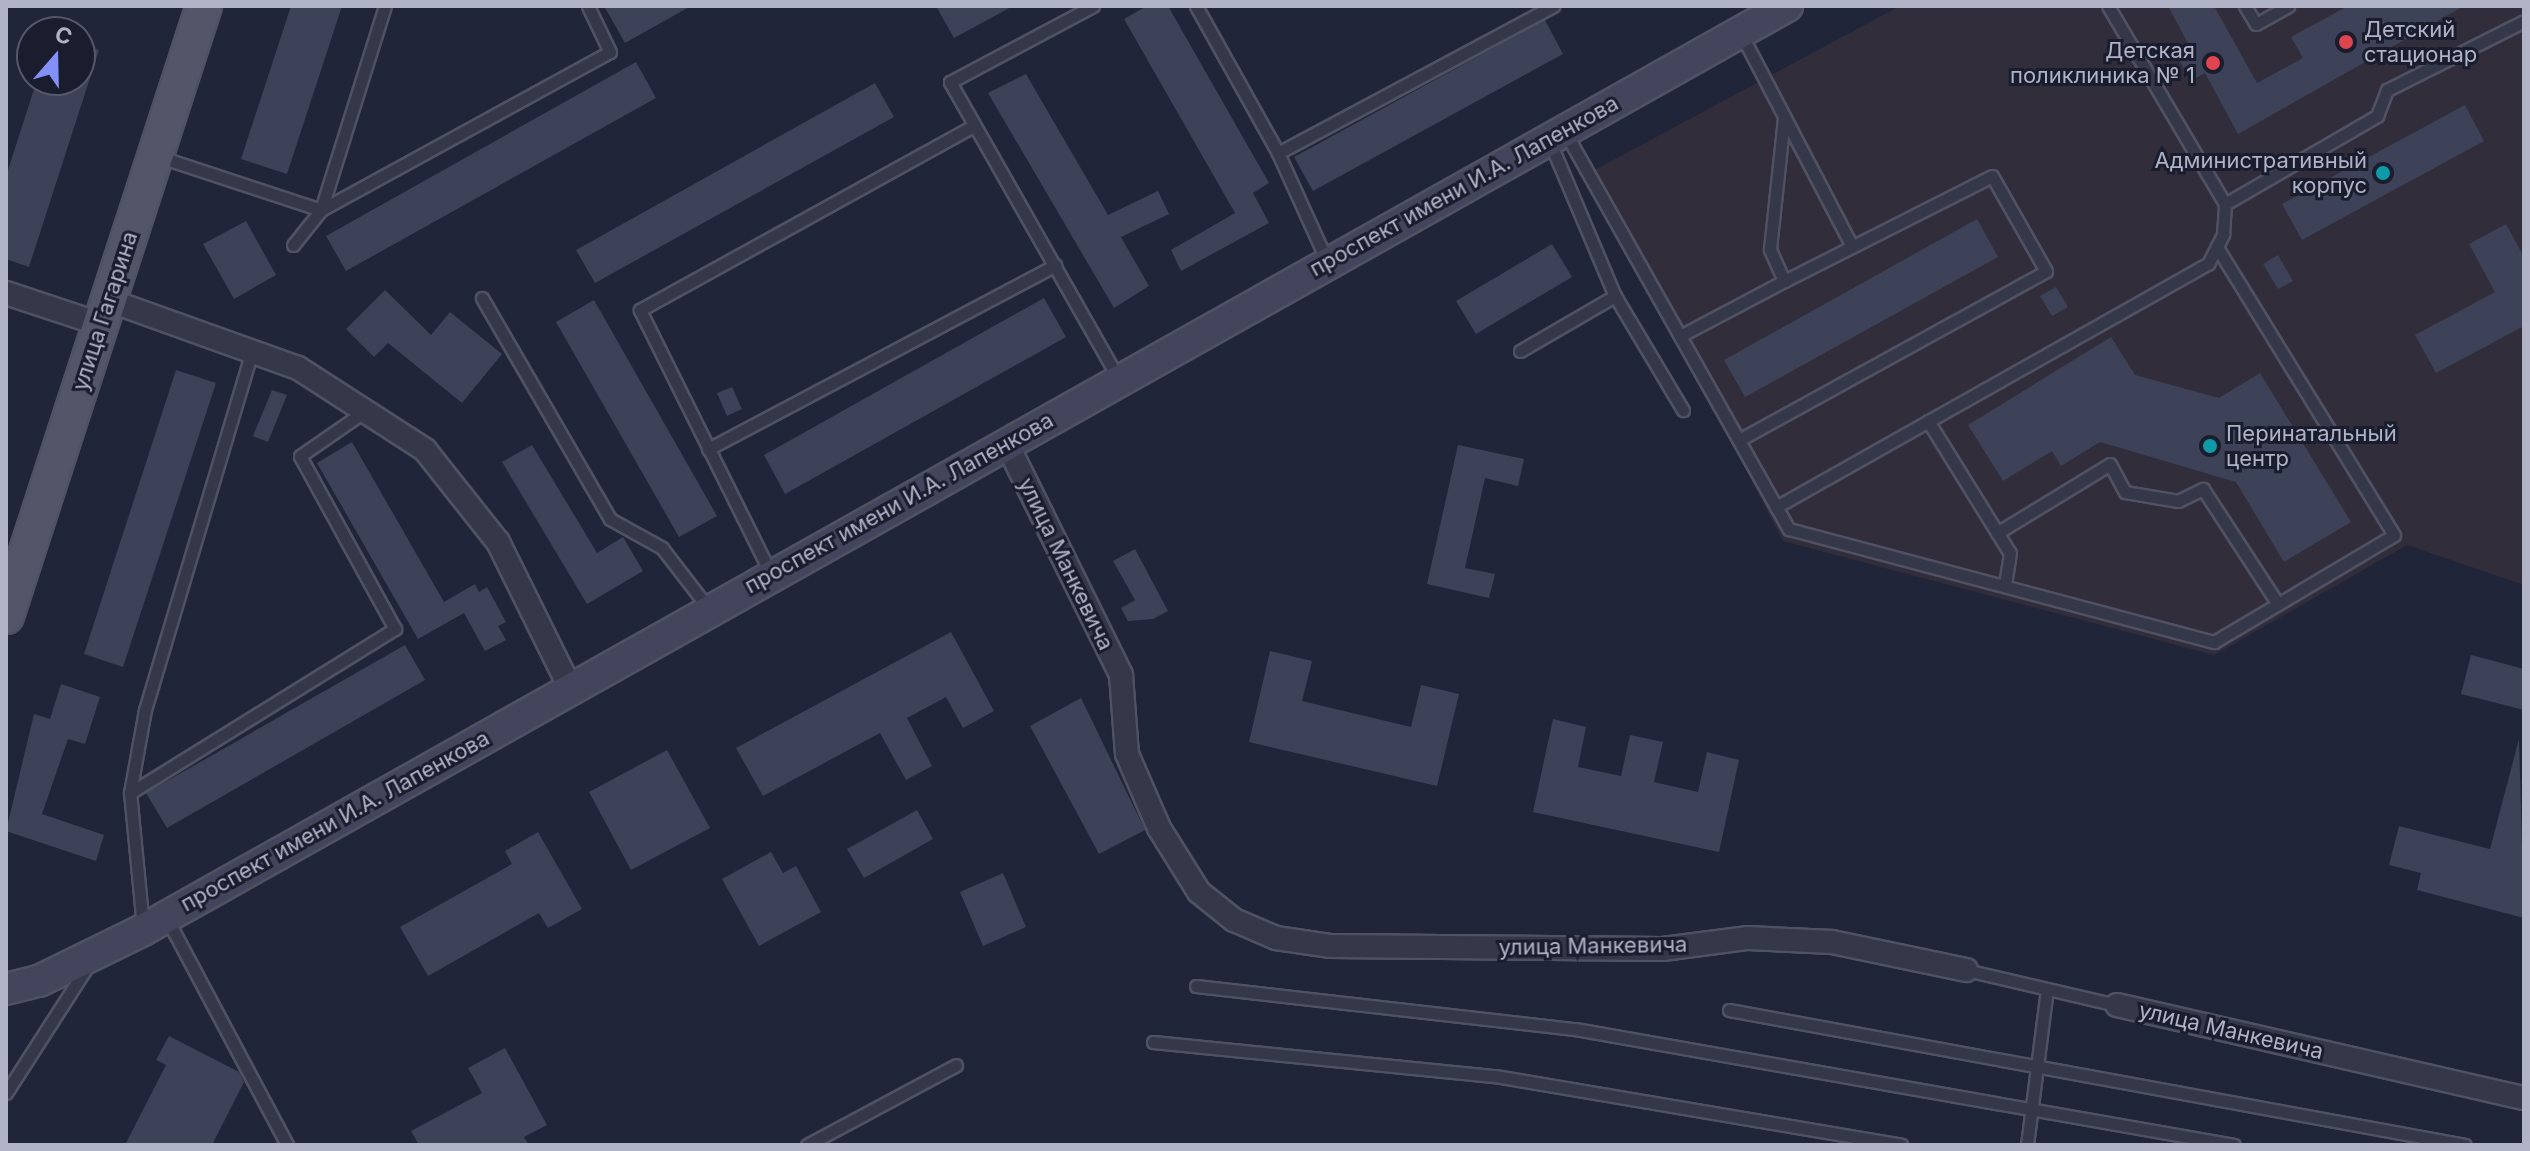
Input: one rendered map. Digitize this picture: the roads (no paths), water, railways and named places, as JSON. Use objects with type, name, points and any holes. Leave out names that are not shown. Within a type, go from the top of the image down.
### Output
[{"type":"main road","name":"улица Гагарина","points":[[6,616],[204,6]]},
{"type":"main road","name":"проспект имени И.А. Лапенкова","points":[[6,989],[96,953],[154,923],[1740,32],[1775,9]]},
{"type":"street","points":[[6,293],[104,312],[252,349],[368,409],[458,484],[498,542],[570,688]]},
{"type":"street","name":"улица Манкевича","points":[[1007,444],[1121,675],[1127,754],[1159,828],[1199,892],[1234,920],[1276,938],[1331,946],[1663,949],[1748,938],[1832,942],[1966,970]]},
{"type":"street","name":"улица Манкевича","points":[[2117,1005],[2524,1098]]},
{"type":"lane","points":[[293,245],[321,210],[385,6]]},
{"type":"lane","points":[[156,155],[321,210],[610,52],[588,6]]},
{"type":"lane","points":[[1093,6],[950,82],[971,127],[1055,265],[1119,380]]},
{"type":"lane","points":[[1196,6],[1278,153],[1328,262]]},
{"type":"lane","points":[[1278,153],[1553,6]]},
{"type":"lane","points":[[1776,507],[2208,264],[2217,247],[2225,204],[2108,6]]},
{"type":"lane","points":[[2245,6],[2256,24],[2288,6]]},
{"type":"lane","points":[[2225,204],[2377,116],[2387,90],[2524,21]]},
{"type":"lane","points":[[1740,32],[1852,246]]},
{"type":"lane","points":[[1784,117],[1770,249],[1784,281]]},
{"type":"lane","points":[[771,574],[640,310],[971,127]]},
{"type":"lane","points":[[1557,135],[1680,336],[1789,529],[2214,642],[2394,535],[2217,247]]},
{"type":"lane","points":[[1557,135],[1615,296],[1683,410]]},
{"type":"lane","points":[[1680,336],[1992,176],[2046,271],[1739,440]]},
{"type":"lane","points":[[708,449],[1055,265]]},
{"type":"lane","points":[[1520,351],[1615,296]]},
{"type":"lane","points":[[482,298],[610,519],[662,548],[709,610]]},
{"type":"lane","points":[[252,349],[145,710],[130,793],[154,923],[287,1145]]},
{"type":"lane","points":[[130,793],[395,629],[300,456],[368,409]]},
{"type":"lane","points":[[1928,421],[2010,553],[2005,586]]},
{"type":"lane","points":[[1997,533],[2110,464],[2125,492],[2178,501],[2203,489],[2278,604]]},
{"type":"lane","points":[[6,1093],[96,953]]},
{"type":"lane","name":"улица Манкевича","points":[[1966,970],[2117,1005]]},
{"type":"lane","points":[[1196,986],[1575,1029],[2032,1105],[2234,1145]]},
{"type":"lane","points":[[2027,1145],[2047,989]]},
{"type":"lane","points":[[1729,1010],[2038,1064],[2465,1145]]},
{"type":"lane","points":[[1153,1042],[1495,1076],[1901,1145]]},
{"type":"lane","points":[[807,1145],[956,1065]]},
{"type":"place","name":"Детский стационар","points":[[2346,42]]},
{"type":"place","name":"Детская поликлиника № 1","points":[[2213,63]]},
{"type":"place","name":"Административный корпус","points":[[2383,173]]},
{"type":"place","name":"Перинатальный центр","points":[[2210,446]]}]
